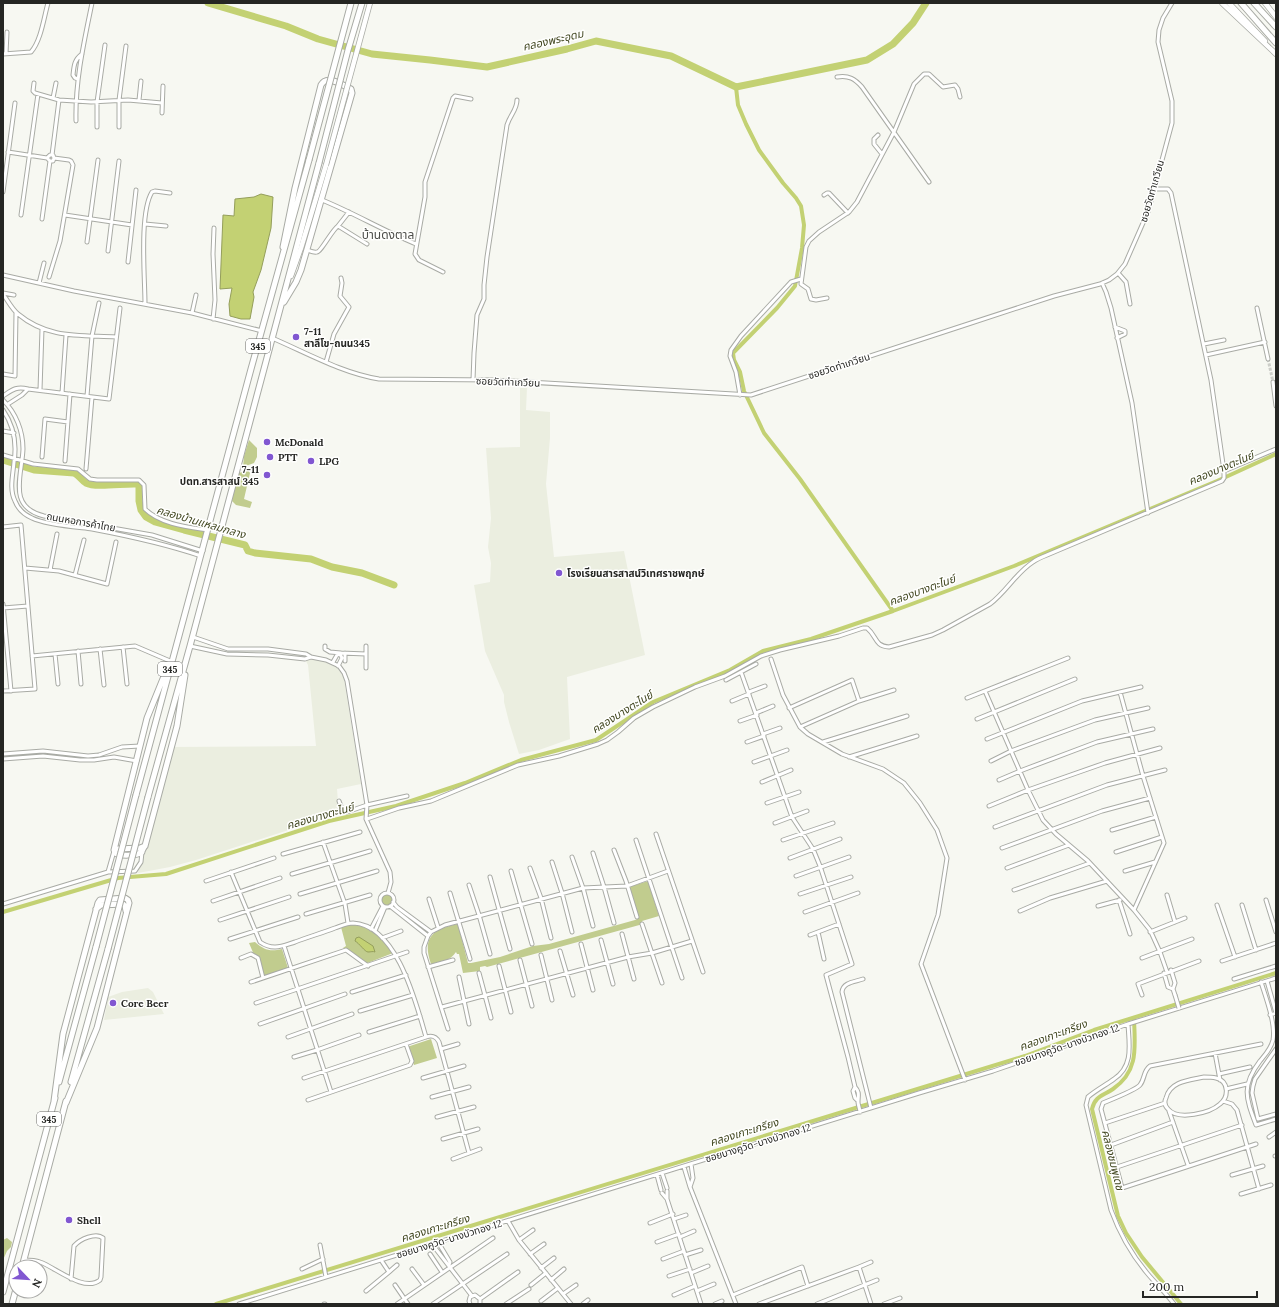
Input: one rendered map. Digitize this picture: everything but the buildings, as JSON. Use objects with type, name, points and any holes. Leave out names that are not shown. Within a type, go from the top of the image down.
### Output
[{"type":"main road","name":"345","points":[[3,1292],[6,1269],[75,1025],[351,3]]},
{"type":"main road","name":"345","points":[[24,1259],[148,797],[193,637],[362,3]]},
{"type":"main road","name":"345","points":[[287,285],[302,248],[370,3]]},
{"type":"main road","points":[[1222,3],[1276,53]]},
{"type":"main road","points":[[1229,3],[1276,53]]},
{"type":"main road","points":[[1240,3],[1276,43]]},
{"type":"main road","points":[[1254,3],[1276,27]]},
{"type":"main road","points":[[1265,3],[1276,17]]},
{"type":"main road","points":[[278,275],[288,216],[321,86],[324,81],[328,80],[351,89],[352,92],[307,250],[296,282],[281,306]]},
{"type":"main road","points":[[178,641],[146,722],[114,850],[116,854],[122,856],[139,854],[145,846],[177,726],[188,652]]},
{"type":"main road","points":[[146,722],[152,719],[155,725]]},
{"type":"main road","points":[[165,736],[172,728],[174,730],[174,739]]},
{"type":"main road","points":[[116,842],[116,848],[124,850],[145,846]]},
{"type":"main road","points":[[54,1101],[63,1034],[96,910],[101,905],[123,904],[126,912],[97,1028],[66,1103]]},
{"type":"main road","points":[[90,1016],[89,1023],[93,1026],[96,1025],[99,1018]]},
{"type":"main road","points":[[66,1023],[65,1031],[68,1033],[72,1032],[75,1025]]},
{"type":"street","points":[[7,32],[4,54],[29,53],[34,50],[48,3]]},
{"type":"street","points":[[76,121],[75,101],[92,3]]},
{"type":"street","name":"ซอยวัดท่าเกวียน","points":[[272,338],[326,362],[362,375],[379,379],[473,380],[571,384],[751,395],[977,321],[1102,283],[1118,273],[1125,264],[1144,223],[1172,123],[1172,101],[1158,42],[1161,24],[1172,3]]},
{"type":"street","points":[[97,127],[97,102],[105,45]]},
{"type":"street","points":[[119,127],[118,100],[126,46]]},
{"type":"street","points":[[78,79],[73,75],[74,65],[77,58],[82,54]]},
{"type":"street","points":[[827,298],[816,300],[811,299],[809,290],[802,286],[800,279],[806,247],[809,241],[819,232],[848,213],[858,202],[894,132],[914,84],[924,74],[929,74],[943,87],[955,85],[958,89],[960,97]]},
{"type":"street","points":[[837,77],[850,77],[857,81],[929,182]]},
{"type":"street","points":[[139,100],[141,81]]},
{"type":"street","points":[[53,98],[56,82]]},
{"type":"street","points":[[34,83],[34,92],[59,100],[97,102],[139,100],[162,103]]},
{"type":"street","points":[[162,113],[163,86]]},
{"type":"street","points":[[21,215],[38,94]]},
{"type":"street","points":[[443,272],[419,260],[415,254],[425,197],[425,182],[453,98],[455,96],[471,99]]},
{"type":"street","points":[[54,158],[52,155],[59,100]]},
{"type":"street","points":[[473,380],[477,315],[484,299],[487,258],[507,125],[516,108],[517,100]]},
{"type":"street","points":[[3,192],[15,103]]},
{"type":"street","points":[[878,135],[873,141],[882,154]]},
{"type":"street","points":[[8,152],[47,158],[50,161]]},
{"type":"street","points":[[47,158],[49,155],[52,155]]},
{"type":"street","points":[[42,219],[50,161],[53,161],[54,158],[69,160],[73,165],[65,216],[60,241],[47,285]]},
{"type":"street","points":[[87,242],[98,160]]},
{"type":"street","points":[[108,250],[119,161]]},
{"type":"street","points":[[367,818],[398,808],[431,801],[518,766],[559,756],[602,742],[618,732],[644,711],[695,687],[725,676],[761,656],[839,636],[862,628],[867,628],[870,630],[877,643],[882,646],[889,646],[932,635],[996,600],[1024,569],[1034,562],[1148,512],[1220,483],[1224,478],[1224,472],[1206,355],[1171,193],[1168,189],[1154,189]]},
{"type":"street","points":[[128,262],[136,190]]},
{"type":"street","points":[[145,304],[145,224],[150,197],[152,192],[170,193]]},
{"type":"street","points":[[824,195],[829,193],[848,213]]},
{"type":"street","points":[[322,200],[399,238],[416,244]]},
{"type":"street","points":[[307,250],[316,252],[320,251],[331,233],[349,212]]},
{"type":"street","points":[[65,216],[132,225]]},
{"type":"street","points":[[145,224],[166,226]]},
{"type":"street","points":[[338,226],[367,244]]},
{"type":"street","points":[[213,319],[215,300],[213,254],[214,228]]},
{"type":"street","points":[[39,283],[44,263]]},
{"type":"street","points":[[1118,273],[1126,282],[1130,304]]},
{"type":"street","points":[[3,275],[192,313],[262,331]]},
{"type":"street","points":[[326,362],[334,334],[349,307],[340,296],[342,284],[341,278]]},
{"type":"street","points":[[742,395],[730,356],[731,350],[741,336],[793,281],[800,279]]},
{"type":"street","points":[[1102,283],[1106,292],[1115,327],[1132,403],[1148,512]]},
{"type":"street","points":[[3,294],[14,295]]},
{"type":"street","points":[[3,294],[16,312],[42,329],[66,335],[116,337]]},
{"type":"street","points":[[192,313],[196,295]]},
{"type":"street","points":[[87,396],[92,336],[99,303]]},
{"type":"street","points":[[3,396],[20,387],[109,399],[120,308]]},
{"type":"street","points":[[1257,308],[1268,359]]},
{"type":"street","points":[[3,374],[15,376],[16,312]]},
{"type":"street","points":[[1115,327],[1125,331],[1125,334],[1117,338]]},
{"type":"street","points":[[40,390],[42,329]]},
{"type":"street","points":[[62,393],[66,335]]},
{"type":"street","points":[[1204,344],[1224,340]]},
{"type":"street","points":[[1206,355],[1265,342]]},
{"type":"street","points":[[1273,382],[1276,406]]},
{"type":"street","points":[[8,404],[28,389]]},
{"type":"street","points":[[65,461],[70,394]]},
{"type":"street","points":[[86,469],[92,397]]},
{"type":"street","name":"ถนนหอการค้าไทย","points":[[3,400],[8,404],[16,417],[21,430],[23,448],[19,487],[20,496],[28,509],[37,514],[69,521],[146,534],[202,554]]},
{"type":"street","name":"ถนนหอการค้าไทย","points":[[3,410],[9,419],[14,433],[15,460],[12,486],[15,501],[21,510],[32,518],[43,522],[140,538],[202,554]]},
{"type":"street","points":[[42,456],[45,419],[68,422]]},
{"type":"street","points":[[3,431],[14,433]]},
{"type":"street","points":[[1224,472],[1276,449]]},
{"type":"street","points":[[3,455],[15,460],[38,465],[78,469],[90,479],[139,480],[144,485],[145,508],[150,513],[158,518],[208,531]]},
{"type":"street","points":[[3,527],[21,525],[35,689],[3,692]]},
{"type":"street","points":[[50,570],[57,534]]},
{"type":"street","points":[[75,575],[84,540]]},
{"type":"street","points":[[25,568],[59,571],[107,584],[116,542]]},
{"type":"street","points":[[3,604],[11,691]]},
{"type":"street","points":[[3,608],[28,606]]},
{"type":"street","points":[[193,637],[228,649],[268,650],[306,654],[311,657],[333,662],[344,673],[347,681],[367,807],[367,818],[390,872],[391,882],[388,893]]},
{"type":"street","points":[[32,656],[135,646],[170,661]]},
{"type":"street","points":[[190,646],[227,654],[268,655],[305,659],[311,657]]},
{"type":"street","points":[[325,646],[325,650],[330,652],[366,654]]},
{"type":"street","points":[[366,646],[366,668]]},
{"type":"street","points":[[123,647],[127,684]]},
{"type":"street","points":[[100,649],[104,685]]},
{"type":"street","points":[[227,654],[228,649]]},
{"type":"street","points":[[268,650],[268,655]]},
{"type":"street","points":[[78,652],[81,684]]},
{"type":"street","points":[[333,662],[340,653]]},
{"type":"street","points":[[338,666],[342,658],[340,653]]},
{"type":"street","points":[[345,653],[345,661]]},
{"type":"street","points":[[55,654],[58,684]]},
{"type":"street","points":[[968,698],[1068,658]]},
{"type":"street","points":[[771,659],[783,695],[800,727],[808,734],[849,757],[883,769],[904,783],[920,803],[937,830],[947,858],[938,915],[921,964],[965,1079]]},
{"type":"street","points":[[726,680],[756,664]]},
{"type":"street","points":[[741,672],[792,817],[813,849],[820,866],[852,964],[826,975],[855,1087],[858,1090],[860,1097],[858,1102],[860,1112]]},
{"type":"street","points":[[977,719],[1075,679]]},
{"type":"street","points":[[789,708],[852,680],[859,701]]},
{"type":"street","points":[[732,701],[765,686]]},
{"type":"street","points":[[987,739],[1082,701],[1140,687]]},
{"type":"street","points":[[800,727],[859,701],[894,690]]},
{"type":"street","points":[[986,690],[1028,790],[1043,820],[1090,863],[1134,910],[1150,932],[1160,951],[1166,972],[1168,987],[1173,990],[1179,1008]]},
{"type":"street","points":[[1120,692],[1143,776],[1164,843],[1134,910]]},
{"type":"street","points":[[740,721],[773,706]]},
{"type":"street","points":[[991,761],[1011,751],[1095,720],[1148,708]]},
{"type":"street","points":[[823,742],[907,716]]},
{"type":"street","points":[[747,742],[780,728]]},
{"type":"street","points":[[998,780],[1097,742],[1153,729]]},
{"type":"street","points":[[849,757],[917,736]]},
{"type":"street","points":[[3,754],[43,751],[88,756],[99,755],[122,747],[140,746]]},
{"type":"street","points":[[989,806],[1028,790],[1105,763],[1160,748]]},
{"type":"street","points":[[113,750],[114,757]]},
{"type":"street","points":[[754,762],[787,750]]},
{"type":"street","points":[[55,756],[56,752]]},
{"type":"street","points":[[3,759],[55,756],[64,759],[80,760],[94,760],[114,757],[137,761]]},
{"type":"street","points":[[762,782],[791,770]]},
{"type":"street","points":[[995,827],[1107,785],[1165,770]]},
{"type":"street","points":[[767,803],[799,792]]},
{"type":"street","points":[[339,801],[345,812],[407,796]]},
{"type":"street","points":[[1002,848],[1102,811],[1150,798]]},
{"type":"street","points":[[775,823],[807,811]]},
{"type":"street","points":[[1112,830],[1156,817]]},
{"type":"street","points":[[783,840],[833,822]]},
{"type":"street","points":[[283,854],[360,832]]},
{"type":"street","points":[[656,834],[703,972]]},
{"type":"street","points":[[1116,852],[1162,837]]},
{"type":"street","points":[[790,858],[840,839]]},
{"type":"street","points":[[636,840],[682,978]]},
{"type":"street","points":[[323,842],[338,883],[348,923]]},
{"type":"street","points":[[1007,868],[1070,845]]},
{"type":"street","points":[[108,872],[114,850]]},
{"type":"street","points":[[614,850],[628,886],[637,917]]},
{"type":"street","points":[[292,874],[370,851]]},
{"type":"street","points":[[3,904],[108,872],[136,871],[141,862],[142,852]]},
{"type":"street","points":[[593,853],[614,922]]},
{"type":"street","points":[[796,876],[849,856]]},
{"type":"street","points":[[572,857],[593,926]]},
{"type":"street","points":[[206,881],[274,858]]},
{"type":"street","points":[[552,862],[572,932]]},
{"type":"street","points":[[1125,871],[1155,862]]},
{"type":"street","points":[[1014,890],[1090,863]]},
{"type":"street","points":[[530,868],[541,898],[551,938]]},
{"type":"street","points":[[300,894],[377,871]]},
{"type":"street","points":[[511,871],[532,944]]},
{"type":"street","points":[[448,1029],[424,953],[424,947],[431,932],[438,927],[541,898],[582,888],[628,886],[668,871]]},
{"type":"street","points":[[231,872],[260,942],[265,946],[271,948],[284,946],[348,923],[362,925],[373,930],[382,938],[406,975],[426,1037]]},
{"type":"street","points":[[490,877],[510,949]]},
{"type":"street","points":[[800,894],[851,877]]},
{"type":"street","points":[[213,901],[280,878]]},
{"type":"street","points":[[1020,912],[1050,898],[1107,881]]},
{"type":"street","points":[[469,885],[490,954]]},
{"type":"street","points":[[388,893],[392,897],[393,902],[397,907],[431,932]]},
{"type":"street","points":[[384,906],[380,901],[381,896],[388,893]]},
{"type":"street","points":[[450,893],[470,959]]},
{"type":"street","points":[[805,912],[858,893]]},
{"type":"street","points":[[306,914],[370,895]]},
{"type":"street","points":[[1167,895],[1175,922]]},
{"type":"street","points":[[220,920],[289,897]]},
{"type":"street","points":[[1098,906],[1123,898]]},
{"type":"street","points":[[428,899],[438,927]]},
{"type":"street","points":[[1119,900],[1130,934]]},
{"type":"street","points":[[1266,900],[1276,932]]},
{"type":"street","points":[[390,906],[393,902]]},
{"type":"street","points":[[1217,905],[1235,956]]},
{"type":"street","points":[[1242,905],[1256,950]]},
{"type":"street","points":[[384,906],[390,906],[428,936]]},
{"type":"street","points":[[373,930],[384,906]]},
{"type":"street","points":[[401,916],[404,912]]},
{"type":"street","points":[[230,939],[298,916]]},
{"type":"street","points":[[1150,932],[1185,918]]},
{"type":"street","points":[[642,924],[662,983]]},
{"type":"street","points":[[810,935],[839,924]]},
{"type":"street","points":[[382,938],[401,931]]},
{"type":"street","points":[[818,932],[824,959]]},
{"type":"street","points":[[622,934],[634,979]]},
{"type":"street","points":[[1142,958],[1192,939]]},
{"type":"street","points":[[601,940],[613,984]]},
{"type":"street","points":[[442,1007],[607,962],[672,948],[692,941]]},
{"type":"street","points":[[1222,961],[1276,943]]},
{"type":"street","points":[[581,944],[593,990]]},
{"type":"street","points":[[284,946],[303,1009],[331,1092]]},
{"type":"street","points":[[251,982],[346,950],[368,966]]},
{"type":"street","points":[[560,951],[572,995]]},
{"type":"street","points":[[256,1003],[407,952]]},
{"type":"street","points":[[241,958],[252,954],[256,956],[263,978]]},
{"type":"street","points":[[541,955],[552,1000]]},
{"type":"street","points":[[428,966],[452,960]]},
{"type":"street","points":[[520,960],[532,1006]]},
{"type":"street","points":[[1142,995],[1138,984],[1199,960]]},
{"type":"street","points":[[499,966],[511,1012]]},
{"type":"street","points":[[1234,979],[1276,966]]},
{"type":"street","points":[[1172,970],[1175,983],[1173,990]]},
{"type":"street","points":[[479,973],[491,1018]]},
{"type":"street","points":[[352,992],[406,975]]},
{"type":"street","points":[[459,978],[470,1024]]},
{"type":"street","name":"ซอยบางคูวัด-บางบัวทอง 12","points":[[239,1304],[326,1275],[381,1260],[965,1079],[1137,1021],[1276,978]]},
{"type":"street","points":[[864,979],[846,985],[842,992],[871,1107]]},
{"type":"street","points":[[1267,981],[1276,1013],[1270,1014]]},
{"type":"street","points":[[1256,1125],[1249,1105],[1246,1089],[1253,1071],[1270,1047],[1273,1035],[1270,1014],[1261,982]]},
{"type":"street","points":[[260,1024],[345,994]]},
{"type":"street","points":[[360,1011],[413,995]]},
{"type":"street","points":[[288,1037],[352,1014]]},
{"type":"street","points":[[369,1032],[420,1016]]},
{"type":"street","points":[[1128,1024],[1129,1058],[1125,1069],[1116,1078],[1088,1097],[1086,1105],[1115,1221],[1146,1272],[1174,1304]]},
{"type":"street","points":[[294,1057],[359,1035]]},
{"type":"street","points":[[304,1078],[426,1037],[431,1036],[438,1039],[459,1111],[469,1153]]},
{"type":"street","points":[[308,1100],[410,1065],[412,1061],[406,1044]]},
{"type":"street","points":[[441,1050],[458,1044]]},
{"type":"street","points":[[1256,1144],[1188,1165],[1122,1188],[1101,1108],[1103,1103],[1138,1087],[1148,1067],[1261,1044]]},
{"type":"street","points":[[1256,1125],[1258,1118],[1252,1093],[1253,1085],[1255,1079],[1276,1049]]},
{"type":"street","points":[[1215,1053],[1220,1080]]},
{"type":"street","points":[[423,1078],[464,1066]]},
{"type":"street","points":[[1219,1074],[1250,1067]]},
{"type":"street","points":[[1169,1111],[1184,1115],[1198,1113],[1214,1108],[1223,1101],[1227,1093],[1226,1085],[1217,1078],[1204,1077],[1176,1084],[1165,1099],[1165,1103],[1188,1165]]},
{"type":"street","points":[[1226,1089],[1247,1084],[1253,1085]]},
{"type":"street","points":[[432,1098],[469,1087]]},
{"type":"street","points":[[1223,1101],[1236,1106],[1259,1188]]},
{"type":"street","points":[[1105,1123],[1165,1103]]},
{"type":"street","points":[[437,1117],[474,1107]]},
{"type":"street","points":[[1258,1118],[1276,1114]]},
{"type":"street","points":[[1256,1125],[1276,1119]]},
{"type":"street","points":[[1111,1145],[1173,1122]]},
{"type":"street","points":[[1117,1167],[1181,1144],[1242,1126]]},
{"type":"street","points":[[443,1139],[478,1129]]},
{"type":"street","points":[[1269,1137],[1276,1132]]},
{"type":"street","points":[[453,1159],[480,1149]]},
{"type":"street","points":[[690,1187],[693,1178],[691,1164]]},
{"type":"street","points":[[1232,1175],[1263,1166]]},
{"type":"street","points":[[684,1167],[690,1187],[736,1304]]},
{"type":"street","points":[[662,1173],[667,1190],[667,1199]]},
{"type":"street","points":[[656,1175],[673,1214],[701,1304]]},
{"type":"street","points":[[1241,1194],[1271,1185]]},
{"type":"street","points":[[650,1224],[673,1214]]},
{"type":"street","points":[[674,1219],[686,1215]]},
{"type":"street","points":[[508,1221],[519,1240],[571,1304]]},
{"type":"street","points":[[519,1240],[534,1230]]},
{"type":"street","points":[[657,1242],[694,1231]]},
{"type":"street","points":[[48,1266],[71,1279],[87,1283],[96,1283],[100,1280],[103,1251],[102,1236],[99,1235],[88,1238],[74,1246],[71,1279]]},
{"type":"street","points":[[397,1304],[450,1266],[493,1238]]},
{"type":"street","points":[[438,1242],[450,1262],[450,1266]]},
{"type":"street","points":[[432,1244],[472,1296],[475,1295],[480,1299]]},
{"type":"street","points":[[530,1254],[544,1244]]},
{"type":"street","points":[[320,1245],[326,1275]]},
{"type":"street","points":[[685,1255],[701,1250]]},
{"type":"street","points":[[663,1259],[684,1251]]},
{"type":"street","points":[[430,1254],[442,1272]]},
{"type":"street","points":[[433,1304],[507,1254]]},
{"type":"street","points":[[541,1268],[554,1258]]},
{"type":"street","points":[[302,1269],[323,1259]]},
{"type":"street","points":[[381,1260],[389,1272]]},
{"type":"street","points":[[759,1304],[871,1262]]},
{"type":"street","points":[[366,1291],[397,1265]]},
{"type":"street","points":[[691,1273],[708,1266]]},
{"type":"street","points":[[733,1294],[802,1267],[808,1286]]},
{"type":"street","points":[[859,1267],[871,1304]]},
{"type":"street","points":[[412,1269],[424,1285]]},
{"type":"street","points":[[551,1280],[564,1269]]},
{"type":"street","points":[[669,1276],[690,1269]]},
{"type":"street","points":[[480,1299],[518,1272]]},
{"type":"street","points":[[530,1285],[546,1273]]},
{"type":"street","points":[[817,1304],[877,1280]]},
{"type":"street","points":[[697,1291],[714,1284]]},
{"type":"street","points":[[395,1285],[408,1304]]},
{"type":"street","points":[[563,1294],[576,1285]]},
{"type":"street","points":[[674,1295],[695,1286]]},
{"type":"street","points":[[541,1301],[558,1288]]},
{"type":"street","points":[[506,1304],[529,1289]]},
{"type":"street","points":[[470,1304],[469,1301],[472,1296]]},
{"type":"street","points":[[884,1304],[900,1298]]},
{"type":"street","points":[[480,1299],[480,1304]]},
{"type":"street","points":[[583,1304],[588,1300]]},
{"type":"street","points":[[715,1304],[722,1301]]},
{"type":"shaded area","points":[[261,194],[273,197],[271,228],[261,270],[253,292],[254,297],[250,319],[241,319],[230,316],[229,304],[232,288],[220,289],[223,215],[234,216],[235,199],[254,197]]},
{"type":"shaded area","name":"โรงเรียนสารสาสน์วิเทศราชพฤกษ์","points":[[520,388],[527,388],[526,410],[550,412],[550,438],[546,484],[554,557],[624,551],[645,655],[567,677],[570,739],[539,750],[519,754],[509,722],[504,702],[504,695],[485,651],[474,585],[490,582],[491,563],[488,547],[491,518],[486,448],[520,447]]},
{"type":"shaded area","points":[[249,440],[257,448],[257,457],[254,463],[243,467],[244,456]]},
{"type":"shaded area","points":[[248,470],[250,473],[244,499],[252,502],[250,508],[236,505],[232,501],[235,484],[239,473]]},
{"type":"shaded area","points":[[305,659],[326,660],[338,666],[344,679],[361,784],[337,789],[339,815],[196,860],[138,873],[142,852],[171,747],[316,746],[308,665]]},
{"type":"shaded area","points":[[648,881],[659,916],[642,921],[643,924],[487,967],[480,967],[480,971],[463,973],[459,954],[456,952],[454,955],[442,962],[431,964],[428,947],[431,936],[442,929],[458,924],[468,963],[471,963],[500,957],[533,946],[549,944],[635,920],[637,919],[629,887]]},
{"type":"shaded area","points":[[387,893],[392,895],[394,900],[392,905],[387,907],[382,905],[380,900],[382,895]]},
{"type":"shaded area","points":[[347,924],[362,927],[374,932],[389,946],[393,953],[365,964],[343,948],[346,946],[341,927]]},
{"type":"shaded area","points":[[359,937],[373,946],[375,952],[367,952],[358,944],[355,941],[356,938]]},
{"type":"shaded area","points":[[255,942],[267,950],[282,949],[288,968],[263,976],[249,943]]},
{"type":"shaded area","points":[[148,988],[153,992],[164,1014],[104,1020],[108,997],[122,992]]},
{"type":"shaded area","points":[[431,1039],[437,1058],[414,1065],[407,1047]]},
{"type":"shaded area","points":[[7,1238],[12,1242],[11,1247],[7,1251],[3,1260],[3,1240]]},
{"type":"waterway","name":"คลองพระอุดม","points":[[208,3],[286,26],[318,39],[372,54],[487,67],[596,41],[671,56],[736,87],[867,60],[893,44],[913,23],[926,3]]},
{"type":"waterway","points":[[736,87],[738,105],[746,124],[759,150],[801,206],[804,225],[802,248],[795,286],[777,308],[733,353],[734,360],[740,372],[744,391],[764,433],[800,479],[893,611]]},
{"type":"waterway","name":"คลองบางตะไนย์","points":[[3,912],[118,878],[166,874],[329,821],[396,806],[465,783],[521,760],[596,740],[653,702],[730,670],[763,651],[811,639],[893,611],[1014,566],[1217,481],[1276,454]]},
{"type":"waterway","name":"คลองบ้านแหลมกลาง","points":[[3,460],[34,470],[74,473],[86,483],[96,485],[137,484],[139,485],[139,501],[141,510],[146,517],[155,522],[245,545],[248,551],[255,553],[311,559],[332,567],[362,573],[394,585]]},
{"type":"waterway","name":"คลองเกาะเกรียง","points":[[216,1304],[1025,1056],[1094,1030],[1276,973]]},
{"type":"waterway","name":"คลองชมพูเดช","points":[[1134,1019],[1135,1049],[1131,1066],[1121,1082],[1097,1099],[1092,1109],[1118,1216],[1126,1233],[1142,1257],[1181,1304]]},
{"type":"tunnel","points":[[1268,359],[1273,382]]},
{"type":"place","name":"7-11 สาลีโข-ถนน345","points":[[296,337]]},
{"type":"place","name":"McDonald","points":[[267,442]]},
{"type":"place","name":"PTT","points":[[270,457]]},
{"type":"place","name":"LPG","points":[[311,461]]},
{"type":"place","name":"7-11 ปตท.สารสาสน์ 345","points":[[267,475]]},
{"type":"place","name":"โรงเรียนสารสาสน์วิเทศราชพฤกษ์","points":[[559,573]]},
{"type":"place","name":"Core Beer","points":[[113,1003]]},
{"type":"place","name":"Shell","points":[[69,1220]]},
{"type":"district","name":"บ้านดงตาล","points":[[388,234]]}]
